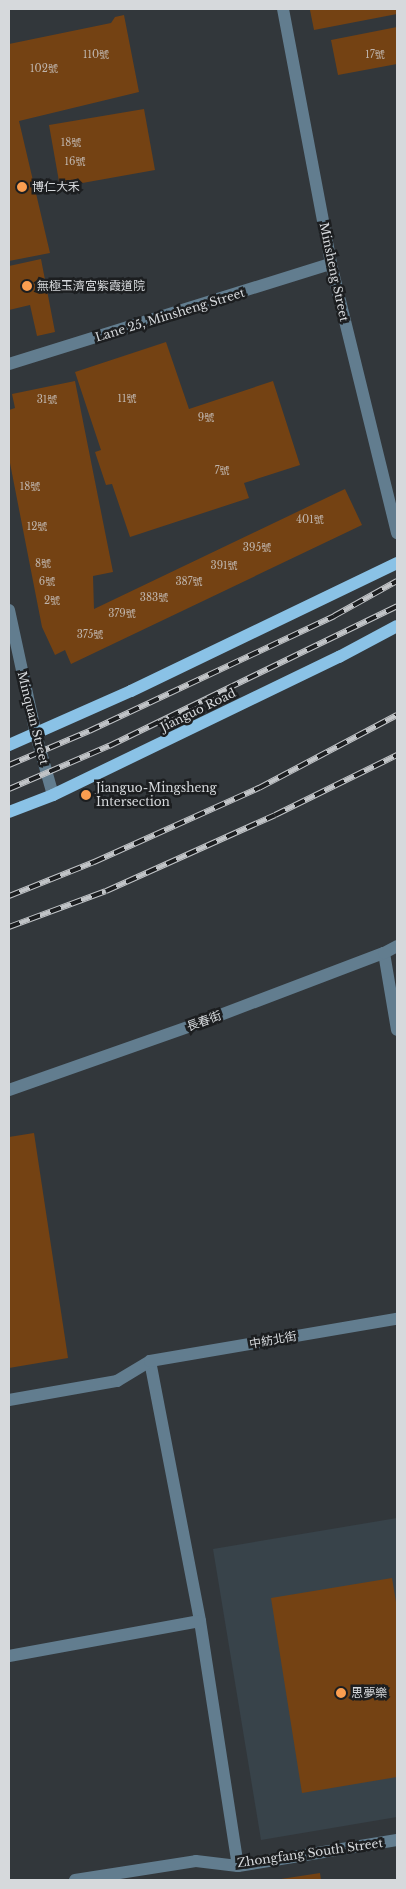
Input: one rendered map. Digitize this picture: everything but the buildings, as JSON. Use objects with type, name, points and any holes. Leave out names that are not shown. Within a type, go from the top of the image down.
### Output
[{"type":"main road","points":[[9,745],[36,735],[397,563]]},
{"type":"main road","name":"Jianguo Road","points":[[9,812],[53,795],[339,657],[397,626]]},
{"type":"street","name":"Minsheng Street","points":[[283,9],[331,264],[397,533]]},
{"type":"street","name":"Lane 25, Minsheng Street","points":[[9,364],[331,264]]},
{"type":"street","name":"Minquan Street","points":[[9,610],[36,735],[53,795]]},
{"type":"street","name":"長春街","points":[[9,1090],[194,1026],[384,953],[397,946]]},
{"type":"street","points":[[384,953],[397,1030]]},
{"type":"street","name":"中紡北街","points":[[150,1361],[397,1319]]},
{"type":"street","points":[[9,1400],[117,1381],[150,1361],[200,1621],[238,1866]]},
{"type":"street","points":[[9,1656],[200,1621]]},
{"type":"street","name":"Zhongfang South Street","points":[[75,1880],[196,1861],[238,1866],[397,1840]]},
{"type":"shaded area","name":"思夢樂","points":[[397,1518],[397,1817],[261,1840],[213,1549]]},
{"type":"railway","points":[[9,765],[89,731],[334,616],[397,581]]},
{"type":"railway","points":[[9,789],[109,746],[397,606]]},
{"type":"railway","points":[[9,896],[94,862],[259,788],[397,715]]},
{"type":"railway","points":[[9,927],[106,891],[275,815],[397,755]]},
{"type":"place","name":"博仁大禾","points":[[22,187]]},
{"type":"place","name":"無極玉濟宮紫霞道院","points":[[27,286]]},
{"type":"place","name":"Jianguo-Mingsheng Intersection","points":[[86,795]]},
{"type":"place","name":"思夢樂","points":[[341,1693]]}]
